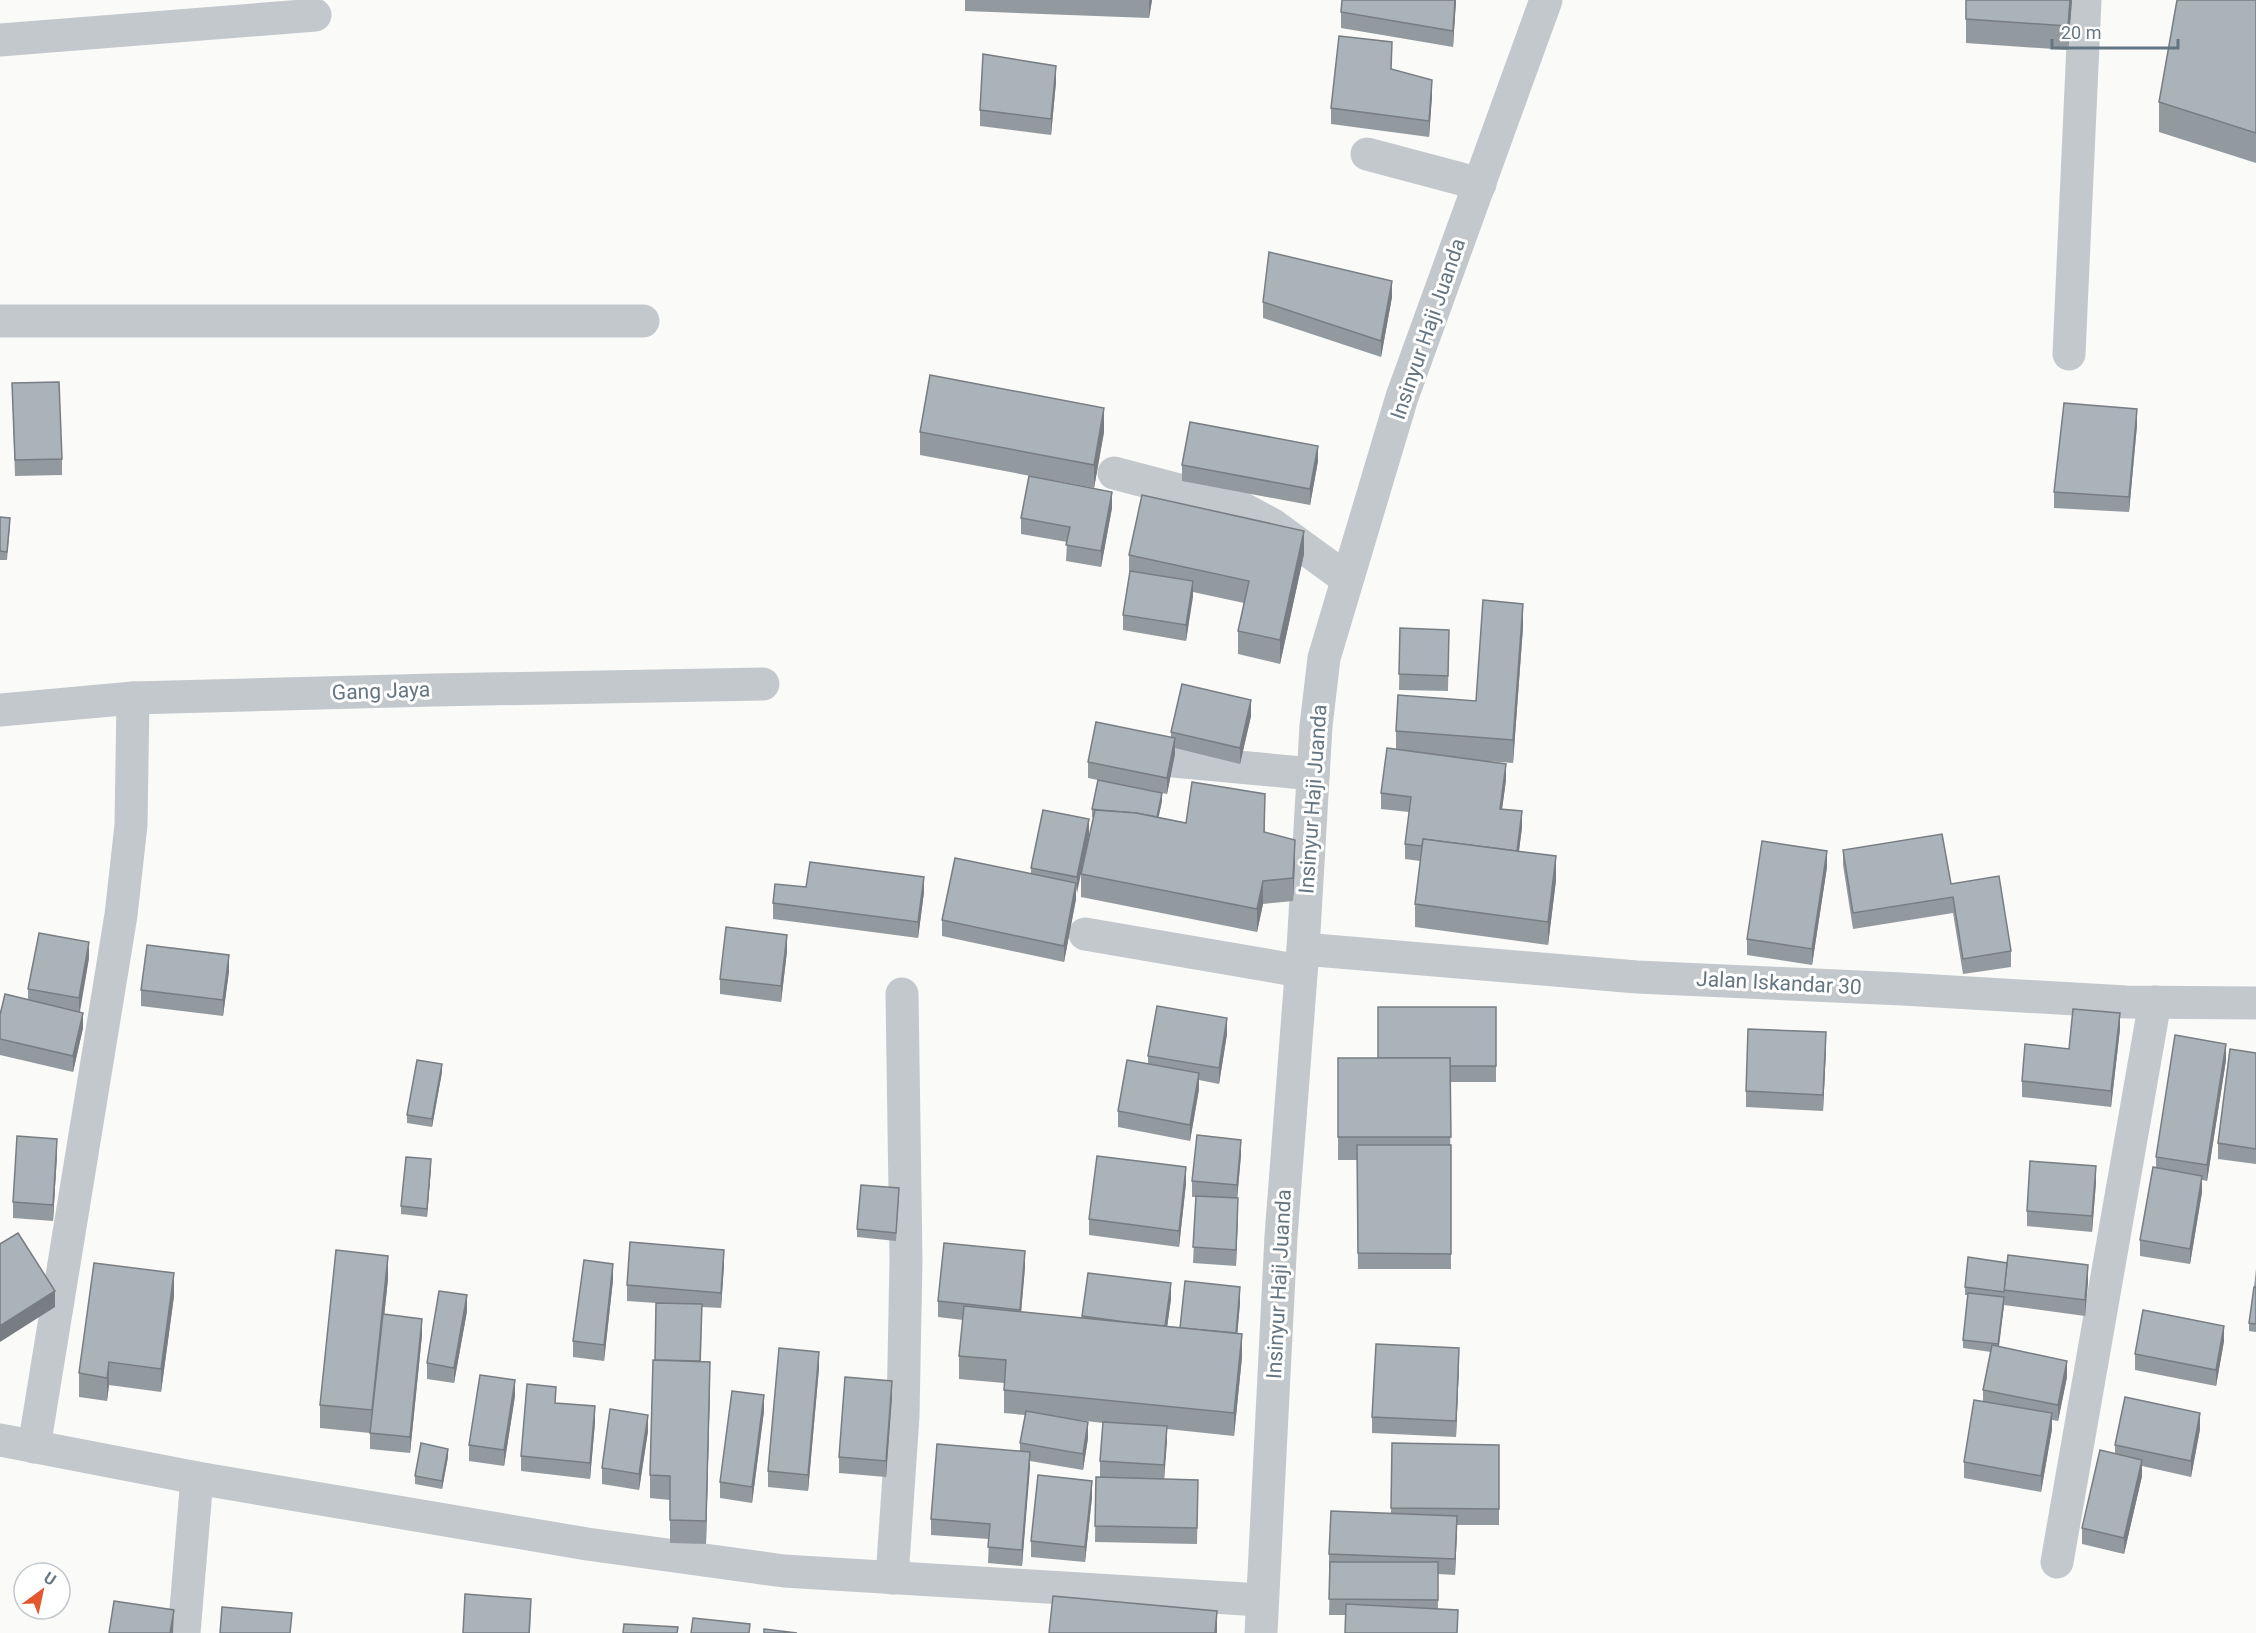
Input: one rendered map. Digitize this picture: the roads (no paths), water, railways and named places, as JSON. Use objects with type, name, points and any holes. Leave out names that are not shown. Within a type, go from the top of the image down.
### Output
[{"type":"street","name":"Insinyur Haji Juanda","points":[[1261,1633],[1281,1236],[1302,960],[1316,726],[1324,658],[1402,398],[1546,0]]},
{"type":"street","points":[[2069,354],[2085,0]]},
{"type":"street","points":[[0,40],[315,15]]},
{"type":"street","points":[[1367,154],[1480,184]]},
{"type":"street","points":[[0,321],[643,321]]},
{"type":"street","points":[[1114,473],[1236,505],[1273,525],[1347,579]]},
{"type":"street","name":"Gang Jaya","points":[[0,710],[133,698],[763,684]]},
{"type":"street","points":[[34,1447],[121,915],[131,825],[133,698]]},
{"type":"street","points":[[1174,761],[1313,774]]},
{"type":"street","name":"Jalan Iskandar 30","points":[[1085,934],[1302,960],[2155,1002],[2256,1003]]},
{"type":"street","points":[[892,1578],[903,1416],[906,1271],[902,994]]},
{"type":"street","points":[[2056,1562],[2155,1002]]},
{"type":"street","points":[[0,1440],[197,1478],[587,1544],[784,1571],[1261,1600]]},
{"type":"street","points":[[184,1633],[197,1478]]}]
